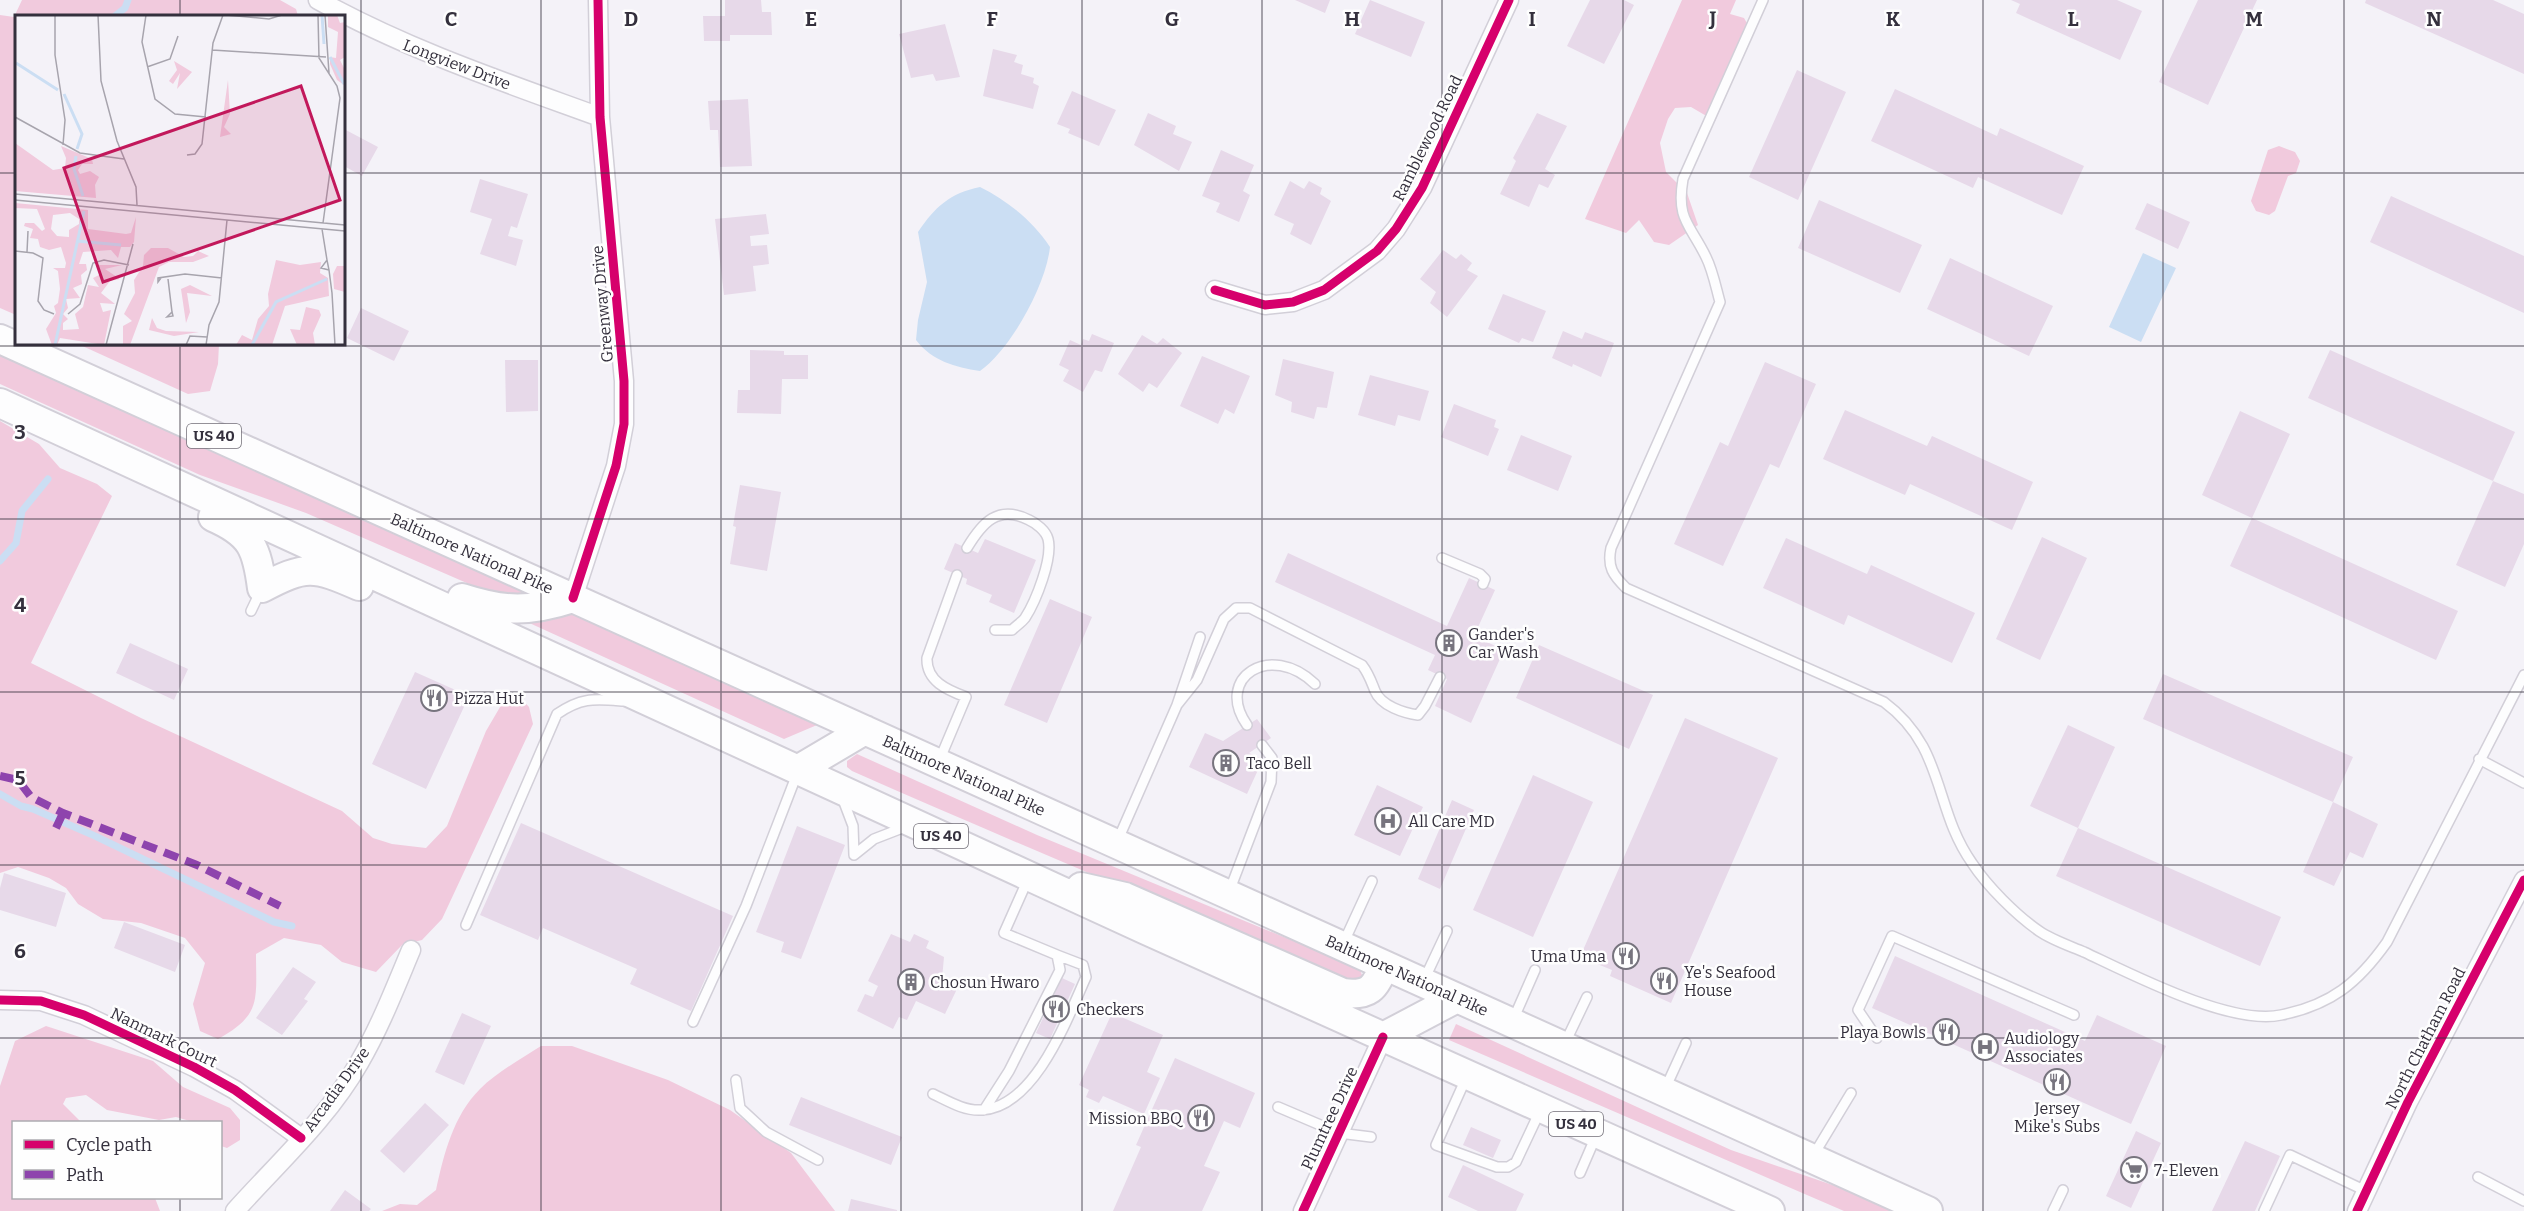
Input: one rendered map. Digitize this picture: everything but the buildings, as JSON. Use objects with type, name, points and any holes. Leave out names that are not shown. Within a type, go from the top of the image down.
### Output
[{"type":"main road","name":"Baltimore National Pike","points":[[0,339],[1928,1211]]},
{"type":"main road","name":"US 40","points":[[0,402],[1029,876],[1467,1076],[1770,1211]]},
{"type":"main road","points":[[50,425],[132,481],[224,522],[246,537],[258,555],[257,599],[290,573],[308,569],[333,575],[443,622],[538,648]]},
{"type":"main road","points":[[340,559],[493,608],[524,610],[573,598]]},
{"type":"main road","points":[[799,769],[865,730]]},
{"type":"main road","points":[[1029,876],[1125,897],[1343,993],[1360,995],[1370,990],[1378,981],[1384,965]]},
{"type":"main road","points":[[1383,1037],[1457,998]]},
{"type":"street","name":"Longview Drive","points":[[318,0],[372,30],[435,57],[600,117]]},
{"type":"street","name":"Greenway Drive","points":[[573,598],[616,466],[624,424],[624,381],[600,117],[598,0]]},
{"type":"street","name":"Ramblewood Road","points":[[1215,290],[1240,300],[1265,305],[1293,302],[1324,290],[1377,251],[1396,229],[1422,188],[1509,0]]},
{"type":"street","name":"North Chatham Road","points":[[2357,1211],[2408,1102],[2524,880]]},
{"type":"street","name":"Arcadia Drive","points":[[235,1211],[301,1138],[358,1065],[380,1025],[411,950]]},
{"type":"street","name":"Nanmark Court","points":[[0,1000],[41,1000],[84,1014],[235,1090],[301,1138]]},
{"type":"street","name":"Plumtree Drive","points":[[1303,1211],[1383,1037]]},
{"type":"lane","points":[[1762,0],[1683,179],[1680,201],[1684,220],[1707,259],[1720,302],[1611,548],[1608,561],[1613,574],[1626,588],[1884,702],[1915,730],[1924,747],[1960,841],[1971,862],[1989,885],[2039,932],[2124,971],[2215,1008],[2245,1015],[2279,1016],[2312,1006],[2340,992],[2366,972],[2387,942],[2524,675]]},
{"type":"lane","points":[[967,548],[980,526],[1000,514],[1017,514],[1036,524],[1048,538],[1049,562],[1025,619],[1012,630],[995,630]]},
{"type":"lane","points":[[1442,558],[1480,574],[1485,579],[1483,584]]},
{"type":"lane","points":[[938,763],[966,697],[947,690],[934,680],[927,667],[927,658],[957,575]]},
{"type":"lane","points":[[1177,705],[1197,680],[1224,619],[1236,608],[1250,608],[1362,665],[1372,678],[1381,701],[1408,713],[1418,715],[1440,676]]},
{"type":"lane","points":[[1116,844],[1177,705],[1200,636]]},
{"type":"lane","points":[[1247,725],[1239,714],[1238,691],[1245,677],[1257,667],[1273,664],[1289,666],[1304,674],[1315,684]]},
{"type":"lane","points":[[466,925],[557,714],[589,698],[653,704]]},
{"type":"lane","points":[[1228,895],[1271,782],[1272,758],[1262,745]]},
{"type":"lane","points":[[2480,759],[2524,783]]},
{"type":"lane","points":[[693,1022],[746,906],[799,769]]},
{"type":"lane","points":[[838,787],[854,826],[854,855],[874,839],[914,823]]},
{"type":"lane","points":[[933,1094],[968,1109],[984,1110],[1011,1100],[1044,1066],[1055,1047],[1086,977],[1083,965],[1004,933],[1029,876]]},
{"type":"lane","points":[[1342,946],[1372,880]]},
{"type":"lane","points":[[1423,983],[1447,931]]},
{"type":"lane","points":[[1877,1038],[1858,1010],[1892,936],[2074,1015]]},
{"type":"lane","points":[[984,1110],[1009,1071],[1060,970],[1058,955]]},
{"type":"lane","points":[[1512,1023],[1535,970]]},
{"type":"lane","points":[[1563,1046],[1587,997]]},
{"type":"lane","points":[[1664,1091],[1686,1043]]},
{"type":"lane","points":[[1467,1076],[1436,1145],[1497,1167],[1508,1167],[1516,1162],[1541,1108]]},
{"type":"lane","points":[[736,1080],[740,1108],[766,1132],[818,1160]]},
{"type":"lane","points":[[1812,1158],[1851,1093]]},
{"type":"lane","points":[[1278,1107],[1339,1133],[1371,1137]]},
{"type":"lane","points":[[1580,1173],[1597,1133]]},
{"type":"lane","points":[[2264,1211],[2290,1155],[2366,1191]]},
{"type":"lane","points":[[2478,1177],[2524,1201]]},
{"type":"lane","points":[[2053,1211],[2063,1190]]},
{"type":"shaded area","points":[[22,0],[280,0],[296,9],[298,15],[15,15],[15,315],[0,308],[0,15],[14,17]]},
{"type":"shaded area","points":[[1682,0],[1736,0],[1730,14],[1744,18],[1753,34],[1715,121],[1691,107],[1675,108],[1668,119],[1660,143],[1666,172],[1687,193],[1698,225],[1669,245],[1654,242],[1639,220],[1626,233],[1585,219]]},
{"type":"shaded area","points":[[2279,146],[2295,152],[2300,161],[2296,173],[2288,176],[2275,211],[2269,215],[2256,211],[2251,201],[2268,150]]},
{"type":"shaded area","points":[[80,345],[219,345],[218,364],[210,391],[188,394]]},
{"type":"shaded area","points":[[0,355],[527,591],[527,594],[523,597],[492,594],[306,513],[200,475],[0,384]]},
{"type":"shaded area","points":[[0,421],[39,444],[60,468],[97,484],[112,496],[31,663],[141,718],[342,811],[373,838],[392,844],[426,848],[447,826],[486,731],[503,702],[519,696],[529,707],[533,724],[442,919],[422,940],[402,945],[376,972],[342,962],[321,945],[284,938],[256,954],[256,994],[249,1013],[243,1022],[218,1039],[200,1031],[193,1004],[205,963],[185,938],[141,923],[103,919],[78,904],[66,888],[49,878],[18,867],[0,873]]},
{"type":"shaded area","points":[[565,610],[817,725],[784,739],[525,621]]},
{"type":"shaded area","points":[[857,754],[1037,835],[1349,964],[1360,970],[1362,975],[1359,982],[1350,985],[852,771],[847,767],[847,761]]},
{"type":"shaded area","points":[[1456,1024],[1731,1150],[1850,1191],[1894,1211],[1844,1211],[1449,1040]]},
{"type":"shaded area","points":[[46,1026],[153,1061],[183,1087],[230,1108],[240,1120],[240,1140],[227,1148],[222,1146],[222,1121],[190,1121],[176,1117],[159,1120],[107,1110],[86,1095],[66,1098],[63,1104],[80,1121],[12,1121],[12,1199],[155,1199],[160,1211],[0,1211],[0,1086],[15,1041]]},
{"type":"shaded area","points":[[541,1046],[572,1046],[668,1080],[730,1110],[791,1153],[835,1211],[382,1211],[400,1204],[417,1205],[436,1190],[442,1163],[456,1123],[471,1100],[494,1077]]},
{"type":"water","points":[[980,187],[1019,212],[1050,247],[1042,279],[1025,315],[1003,348],[980,371],[945,362],[929,353],[916,340],[927,282],[918,232],[944,202],[960,193]]},
{"type":"water","points":[[2143,253],[2176,268],[2141,342],[2109,327]]},
{"type":"waterway","points":[[116,15],[125,8],[128,0]]},
{"type":"waterway","points":[[0,561],[16,543],[22,511],[48,479]]},
{"type":"waterway","points":[[0,794],[21,806],[95,836],[274,922],[292,926]]},
{"type":"marked path","points":[[0,776],[18,780],[31,797],[63,813],[197,865],[280,906]]},
{"type":"marked path","points":[[56,828],[63,813]]},
{"type":"cycle path","points":[[573,598],[616,466],[624,424],[624,381],[600,117],[598,0]]},
{"type":"cycle path","points":[[1215,290],[1265,305],[1293,302],[1324,290],[1377,251],[1396,229],[1422,188],[1509,0]]},
{"type":"cycle path","points":[[2357,1211],[2408,1102],[2524,880]]},
{"type":"cycle path","points":[[0,1000],[41,1001],[84,1015],[194,1067],[235,1090],[301,1138]]},
{"type":"cycle path","points":[[1303,1211],[1383,1037]]},
{"type":"place","name":"Gander's Car Wash","points":[[1449,643]]},
{"type":"place","name":"Pizza Hut","points":[[434,698]]},
{"type":"place","name":"Taco Bell","points":[[1226,763]]},
{"type":"place","name":"All Care MD","points":[[1388,821]]},
{"type":"place","name":"Uma Uma","points":[[1626,956]]},
{"type":"place","name":"Ye's Seafood House","points":[[1664,981]]},
{"type":"place","name":"Chosun Hwaro","points":[[911,982]]},
{"type":"place","name":"Checkers","points":[[1056,1009]]},
{"type":"place","name":"Playa Bowls","points":[[1946,1032]]},
{"type":"place","name":"Audiology Associates","points":[[1985,1047]]},
{"type":"place","name":"Jersey Mike's Subs","points":[[2057,1082]]},
{"type":"place","name":"Mission BBQ","points":[[1201,1118]]},
{"type":"place","name":"7-Eleven","points":[[2134,1170]]}]
